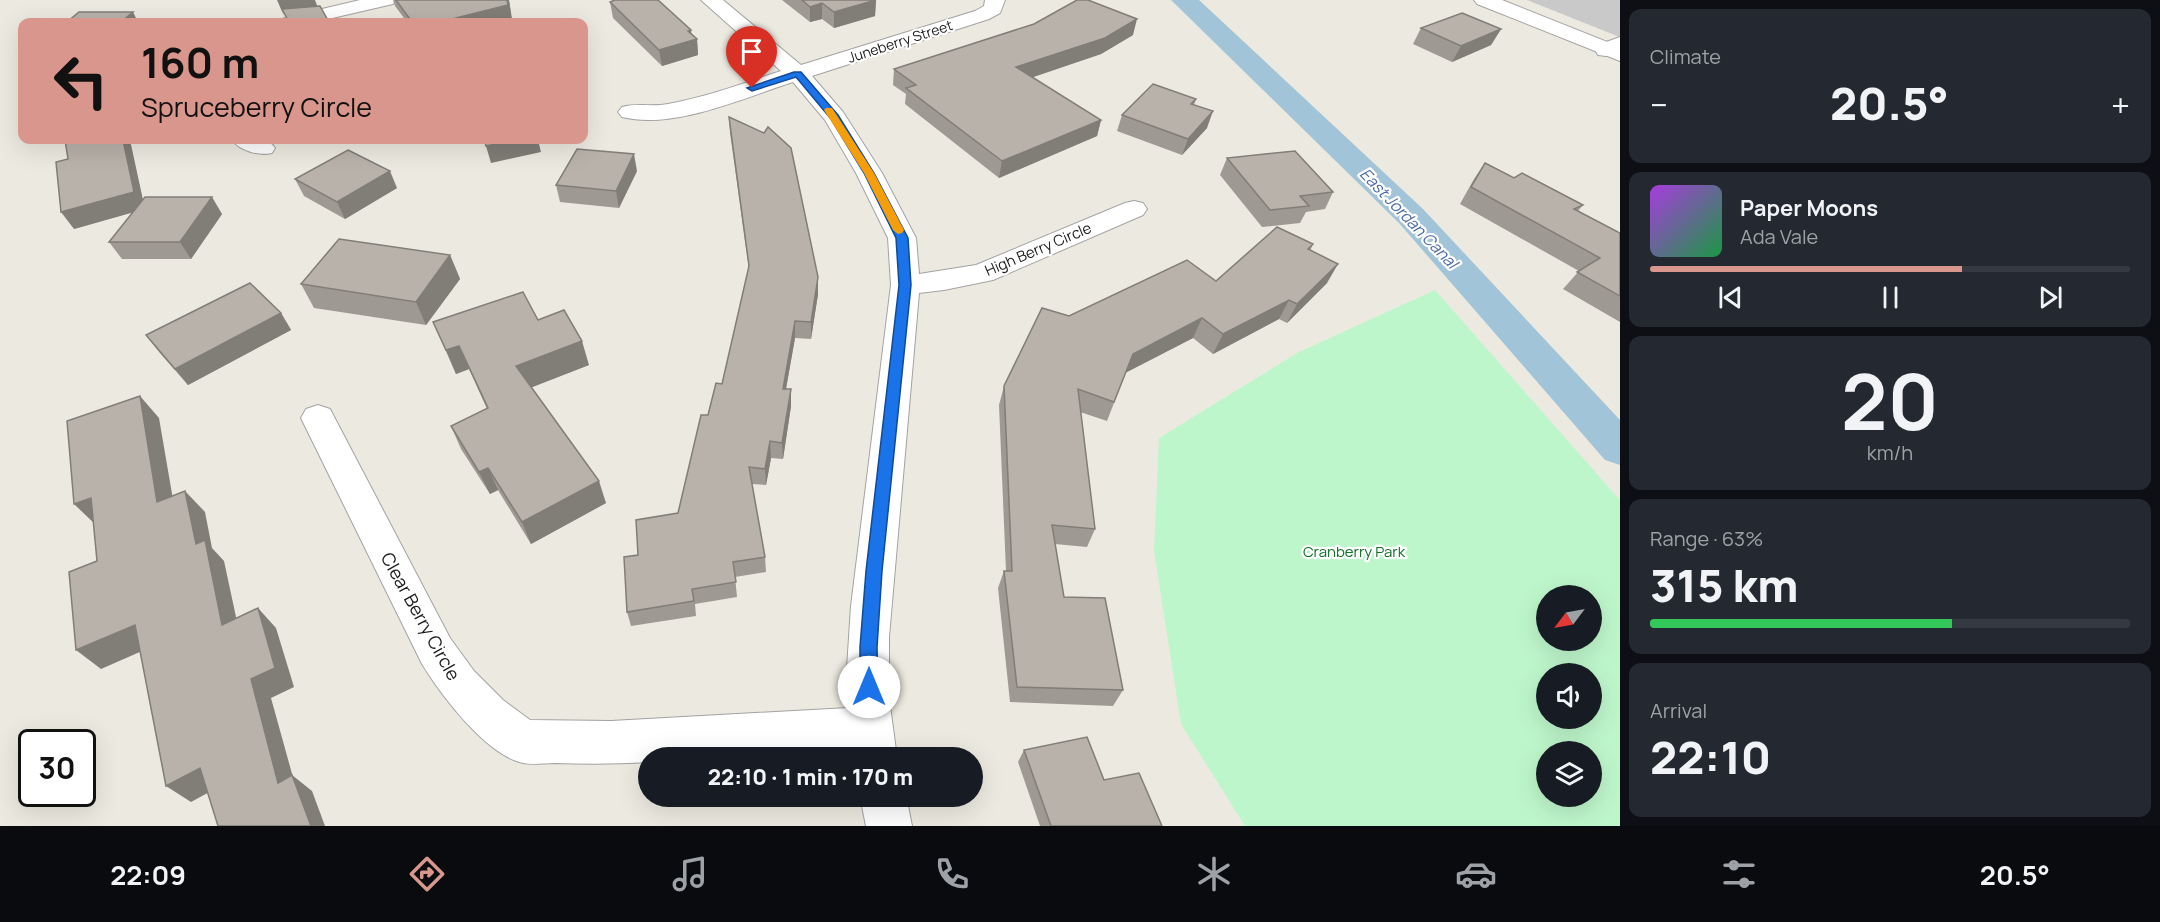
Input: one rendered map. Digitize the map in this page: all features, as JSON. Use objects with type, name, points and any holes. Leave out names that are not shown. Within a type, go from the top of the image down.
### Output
[{"type":"street","points":[[308,18],[386,0]]},
{"type":"street","points":[[711,0],[798,74],[835,117],[869,173],[902,238],[905,285],[874,571],[869,647],[872,743]]},
{"type":"street","name":"Juneberry Street","points":[[630,112],[660,112],[690,107],[798,74],[982,15],[993,9],[995,0]]},
{"type":"street","points":[[1484,0],[1616,49]]},
{"type":"street","name":"High Berry Circle","points":[[905,285],[944,281],[983,273],[1134,209]]},
{"type":"street","name":"Clear Berry Circle","points":[[318,418],[436,651],[459,686],[488,715],[523,741],[872,743]]},
{"type":"street","points":[[885,807],[889,826]]},
{"type":"shaded area","points":[[1527,0],[1620,0],[1620,37],[1602,30]]},
{"type":"green space","name":"Cranberry Park","points":[[1435,290],[1620,500],[1620,826],[1245,826],[1181,724],[1154,551],[1159,438],[1299,352]]},
{"type":"building","points":[[396,0],[507,0],[508,5],[456,18],[409,18]]},
{"type":"building","points":[[658,0],[691,30],[688,31],[697,39],[659,50],[610,2]]},
{"type":"building","points":[[802,0],[876,0],[834,12],[822,3],[810,7]]},
{"type":"building","points":[[1077,0],[1088,0],[1137,19],[1105,38],[1016,67],[1101,120],[1002,161],[906,88],[916,85],[894,69],[1034,24]]},
{"type":"building","points":[[320,6],[327,18],[287,18],[282,9]]},
{"type":"building","points":[[79,12],[133,12],[126,18],[72,18]]},
{"type":"building","points":[[1462,13],[1501,29],[1461,46],[1421,28]]},
{"type":"building","points":[[1153,84],[1196,99],[1191,104],[1213,111],[1188,139],[1122,115]]},
{"type":"building","points":[[729,117],[764,133],[768,127],[791,148],[818,277],[811,322],[795,321],[783,389],[791,389],[782,443],[770,441],[765,469],[749,467],[765,557],[733,562],[736,582],[692,589],[694,601],[627,612],[624,557],[638,555],[636,520],[678,513],[701,415],[708,415],[716,383],[722,384],[749,266]]},
{"type":"building","points":[[66,144],[124,144],[134,192],[61,212],[56,162],[68,159]]},
{"type":"building","points":[[577,149],[634,154],[616,191],[556,185]]},
{"type":"building","points":[[348,150],[390,171],[337,202],[295,179]]},
{"type":"building","points":[[1295,151],[1333,192],[1300,196],[1309,206],[1270,210],[1227,158]]},
{"type":"building","points":[[1485,163],[1514,178],[1522,173],[1583,205],[1574,209],[1620,233],[1620,296],[1577,272],[1600,258],[1471,187]]},
{"type":"building","points":[[145,197],[212,197],[180,242],[109,242]]},
{"type":"building","points":[[1277,227],[1313,244],[1308,249],[1338,264],[1297,304],[1289,300],[1223,334],[1202,318],[1133,354],[1114,402],[1078,389],[1095,529],[1052,525],[1064,597],[1105,598],[1123,690],[1017,687],[1004,571],[1012,571],[1004,386],[1042,308],[1069,316],[1187,260],[1216,281]]},
{"type":"building","points":[[339,239],[450,255],[416,302],[301,284]]},
{"type":"building","points":[[250,283],[281,313],[175,369],[146,335]]},
{"type":"building","points":[[523,292],[538,320],[564,310],[582,341],[516,366],[599,481],[522,522],[488,468],[479,472],[451,426],[488,408],[459,346],[446,350],[433,322]]},
{"type":"building","points":[[140,396],[157,502],[185,491],[196,544],[205,540],[222,625],[258,608],[275,668],[251,679],[278,783],[292,775],[311,826],[218,826],[200,768],[166,786],[135,625],[76,650],[69,572],[97,561],[91,498],[74,504],[67,421]]},
{"type":"building","points":[[1087,737],[1104,780],[1139,773],[1162,826],[1051,826],[1024,750]]},
{"type":"waterway","name":"East Jordan Canal","points":[[1184,0],[1411,216],[1620,448]]},
{"type":"slow traffic","points":[[829,110],[869,173],[898,230]]},
{"type":"route","points":[[752,88],[798,74],[835,117],[869,173],[902,238],[905,285],[874,571],[869,687]]}]
